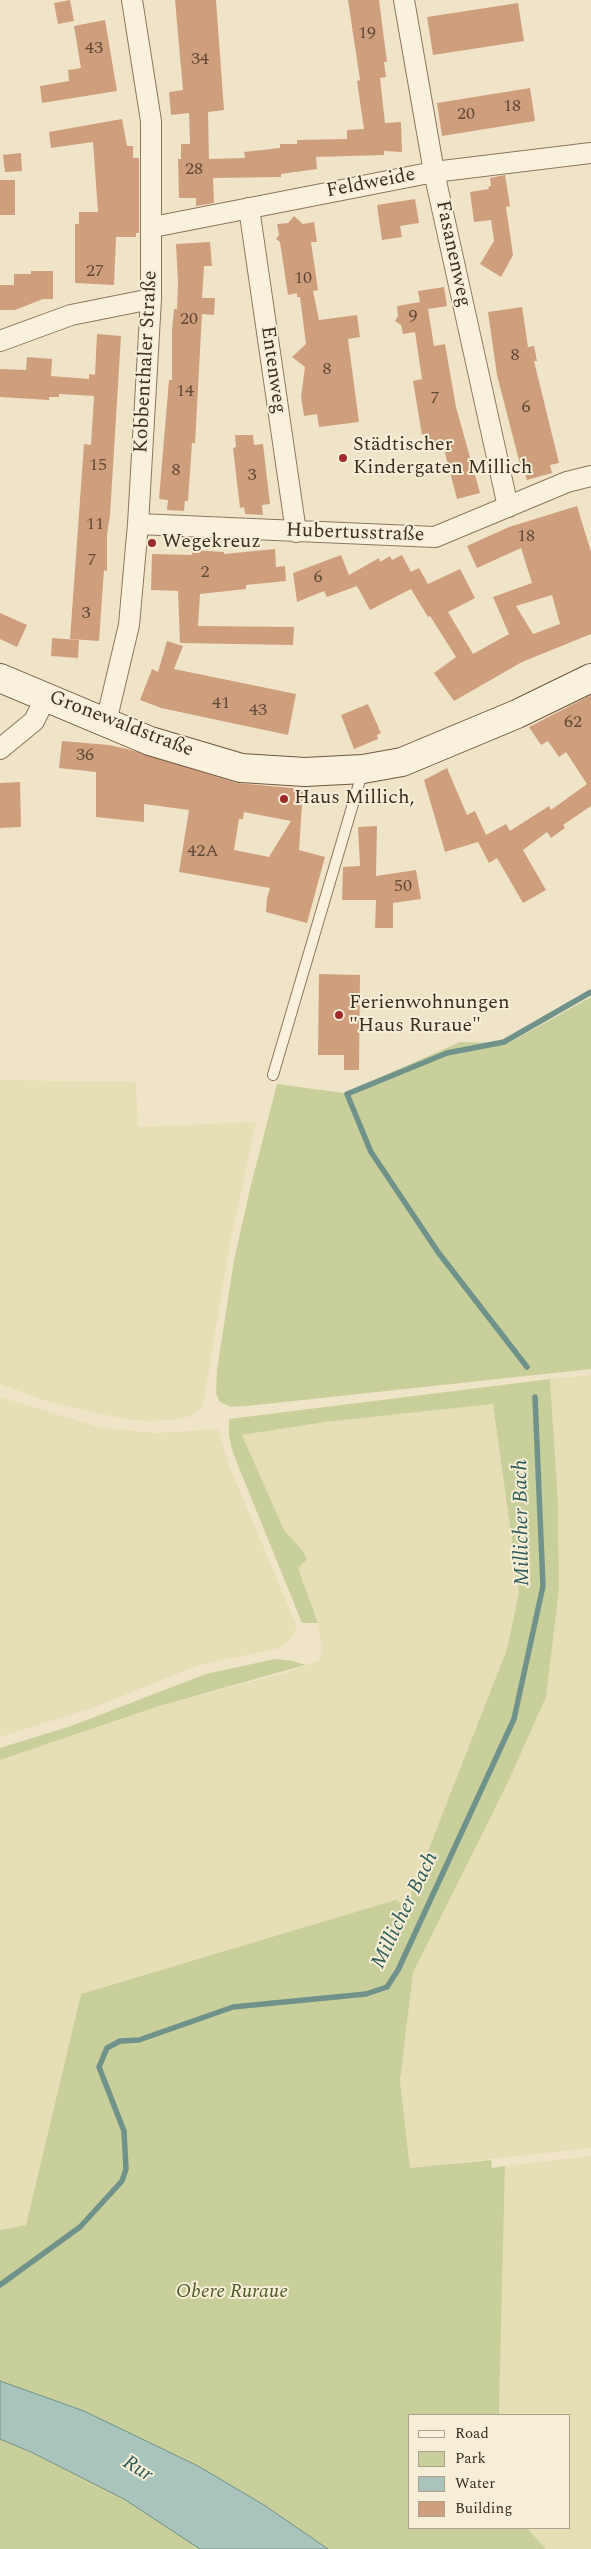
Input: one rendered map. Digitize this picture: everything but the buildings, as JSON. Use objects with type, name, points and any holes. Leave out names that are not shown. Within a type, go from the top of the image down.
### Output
[{"type":"main road","name":"Gronewaldstraße","points":[[0,678],[150,741],[241,768],[305,772],[364,770],[402,762],[517,714],[591,678]]},
{"type":"street","name":"Kobbenthaler Straße","points":[[106,722],[129,625],[138,524],[151,299],[153,227],[151,120],[132,0]]},
{"type":"street","name":"Fasanenweg","points":[[404,0],[434,172],[508,507]]},
{"type":"street","name":"Feldweide","points":[[153,227],[434,172],[591,153]]},
{"type":"street","name":"Entenweg","points":[[249,208],[296,532]]},
{"type":"street","points":[[0,341],[71,314],[151,299]]},
{"type":"street","name":"Hubertusstraße","points":[[138,524],[436,537],[568,482],[591,476]]},
{"type":"street","points":[[0,748],[34,721],[46,697]]},
{"type":"lane","points":[[273,1075],[364,770]]},
{"type":"shaded area","points":[[0,1080],[136,1082],[138,1127],[256,1122],[230,1243],[203,1406],[190,1416],[180,1419],[151,1421],[124,1419],[46,1401],[0,1384]]},
{"type":"shaded area","points":[[591,1375],[591,2148],[410,2168],[400,2081],[413,1973],[508,1782],[546,1697],[559,1590],[558,1502],[550,1379]]},
{"type":"shaded area","points":[[0,1397],[102,1428],[156,1433],[218,1429],[230,1468],[296,1624],[295,1633],[280,1648],[199,1665],[95,1707],[0,1737]]},
{"type":"shaded area","points":[[493,1404],[519,1592],[507,1649],[406,1907],[396,1901],[81,1994],[26,2225],[0,2230],[0,1760],[156,1707],[288,1672],[320,1660],[322,1648],[318,1623],[298,1568],[303,1551],[284,1531],[242,1435],[325,1422]]},
{"type":"shaded area","points":[[591,2156],[591,2549],[546,2549],[528,2529],[571,2529],[571,2414],[499,2414],[505,2166]]},
{"type":"green space","points":[[591,997],[591,1369],[247,1406],[231,1407],[220,1402],[216,1394],[217,1370],[234,1260],[277,1084],[344,1093],[460,1042],[509,1043]]},
{"type":"green space","name":"Obere Ruraue","points":[[550,1379],[558,1502],[559,1590],[546,1697],[508,1782],[413,1973],[400,2081],[410,2168],[491,2160],[492,2168],[505,2166],[499,2414],[408,2414],[408,2529],[528,2529],[546,2549],[0,2549],[0,2230],[26,2225],[81,1994],[396,1900],[406,1907],[507,1649],[519,1592],[493,1404],[325,1422],[242,1435],[284,1530],[303,1551],[307,1559],[298,1568],[318,1623],[302,1623],[233,1453],[229,1436],[229,1419]]},
{"type":"green space","points":[[275,1659],[293,1661],[305,1665],[156,1707],[0,1760],[0,1748],[71,1726],[206,1674]]},
{"type":"water","name":"Rur","points":[[0,2381],[84,2411],[198,2466],[264,2505],[328,2549],[200,2549],[124,2499],[31,2452],[0,2439]]},
{"type":"waterway","name":"Millicher Bach","points":[[527,1367],[438,1252],[371,1152],[347,1094],[447,1053],[504,1042],[591,992]]},
{"type":"waterway","name":"Millicher Bach","points":[[0,2285],[80,2227],[122,2181],[126,2169],[124,2131],[99,2067],[107,2048],[120,2041],[139,2040],[233,2007],[366,1994],[387,1987],[398,1970],[514,1719],[543,1586],[535,1397]]},
{"type":"place","name":"Städtischer Kindergaten Millich","points":[[343,458]]},
{"type":"place","name":"Wegekreuz","points":[[152,543]]},
{"type":"place","name":"Haus Millich,","points":[[284,799]]},
{"type":"place","name":"Ferienwohnungen \"Haus Ruraue\"","points":[[339,1015]]}]
